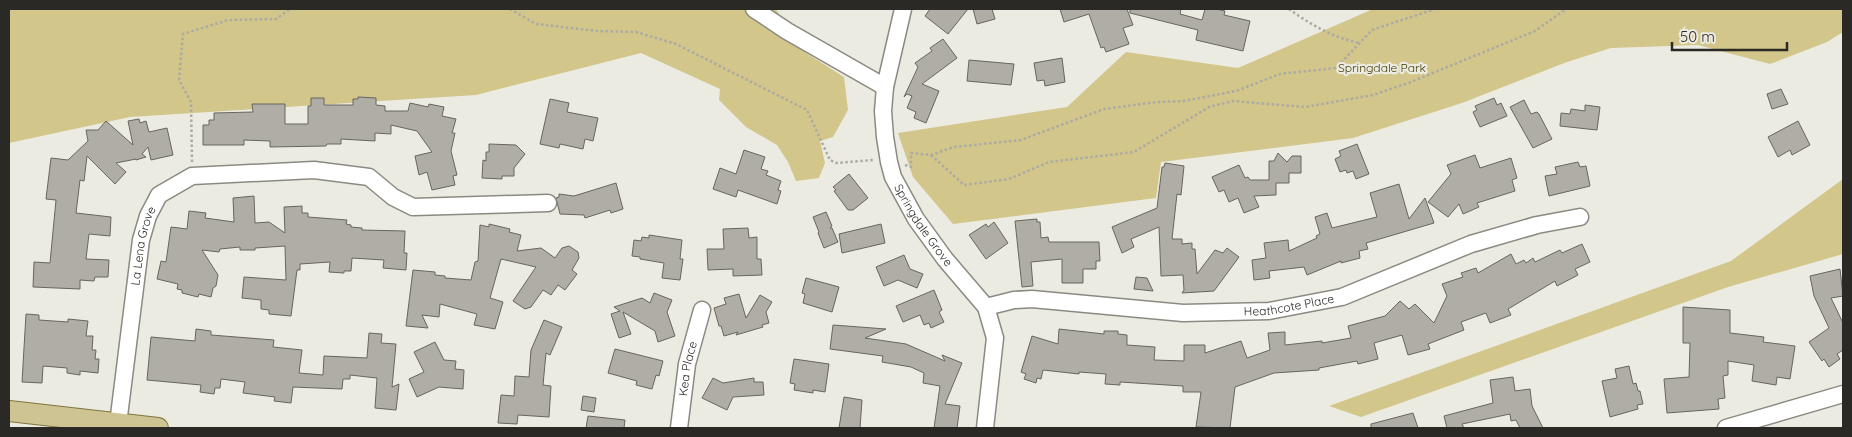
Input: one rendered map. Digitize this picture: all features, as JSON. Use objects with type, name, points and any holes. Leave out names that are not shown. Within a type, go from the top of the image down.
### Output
[{"type":"main road","points":[[9,411],[158,428]]},
{"type":"street","points":[[754,9],[787,31],[885,88]]},
{"type":"street","name":"Springdale Grove","points":[[903,9],[885,88],[883,111],[884,137],[893,177],[916,219],[945,259],[986,307],[995,338],[984,428]]},
{"type":"street","name":"La Lena Grove","points":[[118,424],[141,240],[148,216],[158,195],[192,176],[314,170],[369,177],[393,197],[413,206],[548,203]]},
{"type":"street","name":"Heathcote Place","points":[[986,307],[1014,300],[1032,299],[1183,313],[1269,311],[1342,298],[1471,244],[1537,225],[1580,218]]},
{"type":"street","name":"Kea Place","points":[[679,428],[687,364],[702,310]]},
{"type":"street","points":[[1726,428],[1843,394]]},
{"type":"path","points":[[192,176],[191,102],[179,80],[183,34],[228,20],[276,19],[290,9]]},
{"type":"path","points":[[510,9],[536,24],[597,31],[636,32],[676,44],[807,110],[830,160],[836,163],[870,159],[889,162]]},
{"type":"path","points":[[1289,9],[1306,21],[1343,40],[1360,43]]},
{"type":"path","points":[[911,167],[911,153],[931,155],[954,147],[1021,140],[1104,110],[1157,102],[1184,101],[1236,91],[1280,74],[1336,68],[1372,30],[1436,9]]},
{"type":"path","points":[[931,155],[964,185],[1009,179],[1049,162],[1134,152],[1209,107],[1233,101],[1305,107],[1373,95],[1412,82],[1535,31],[1566,9]]},
{"type":"green space","points":[[9,9],[776,9],[800,49],[844,77],[848,110],[833,137],[820,141],[825,163],[819,178],[796,181],[788,162],[777,145],[746,127],[719,100],[720,89],[641,53],[476,95],[130,117],[9,143]]},
{"type":"green space","name":"Springdale Park","points":[[1373,9],[1843,9],[1843,32],[1827,42],[1770,64],[1698,45],[1611,48],[1567,62],[1462,103],[1353,138],[1161,162],[1156,198],[953,224],[913,177],[898,133],[1067,107],[1126,52],[1238,68]]},
{"type":"green space","points":[[1843,179],[1843,254],[1728,287],[1361,417],[1329,406],[1731,261]]},
{"type":"building","points":[[930,9],[968,9],[948,34],[925,16]]},
{"type":"building","points":[[973,9],[992,9],[995,19],[977,24]]},
{"type":"building","points":[[1060,9],[1127,9],[1133,25],[1123,28],[1129,44],[1106,52],[1104,47],[1101,48],[1089,14],[1064,22]]},
{"type":"building","points":[[1130,9],[1181,9],[1180,14],[1202,20],[1205,9],[1216,9],[1225,11],[1224,15],[1250,21],[1243,51],[1196,40],[1198,30],[1130,13]]},
{"type":"building","points":[[943,39],[957,58],[922,84],[939,91],[926,123],[914,118],[916,112],[907,108],[912,96],[907,94],[904,97],[918,67],[915,63],[932,51],[930,48]]},
{"type":"building","points":[[1062,58],[1065,82],[1045,86],[1044,80],[1037,81],[1034,63]]},
{"type":"building","points":[[969,60],[1014,64],[1011,85],[967,81]]},
{"type":"building","points":[[1781,89],[1788,104],[1772,109],[1767,94]]},
{"type":"building","points":[[358,97],[376,98],[376,105],[385,106],[385,111],[408,111],[410,103],[428,107],[429,104],[444,107],[442,116],[456,119],[452,133],[455,133],[451,151],[457,175],[453,176],[455,185],[432,190],[427,172],[419,175],[415,156],[432,152],[417,131],[391,125],[391,134],[375,133],[375,141],[341,139],[341,144],[327,144],[326,146],[270,147],[270,141],[244,140],[244,145],[203,145],[203,125],[209,125],[209,120],[214,120],[214,113],[253,112],[252,104],[285,104],[285,124],[308,124],[308,106],[311,106],[311,98],[324,98],[324,105],[353,105],[353,99],[358,99]]},
{"type":"building","points":[[1494,98],[1497,105],[1501,103],[1507,116],[1480,127],[1473,112],[1477,110],[1475,106]]},
{"type":"building","points":[[550,99],[569,103],[567,112],[598,118],[593,141],[585,139],[583,149],[560,144],[559,148],[540,144]]},
{"type":"building","points":[[1524,100],[1531,114],[1537,112],[1539,114],[1552,139],[1533,148],[1510,107]]},
{"type":"building","points":[[1585,105],[1600,107],[1597,130],[1560,126],[1561,113],[1570,114],[1571,109],[1585,111]]},
{"type":"building","points":[[139,119],[140,123],[146,121],[149,132],[167,128],[173,155],[151,160],[148,147],[142,154],[146,157],[116,163],[126,172],[115,184],[87,156],[84,181],[80,180],[76,213],[111,217],[110,236],[89,234],[86,259],[109,260],[108,277],[95,277],[94,281],[80,280],[80,289],[33,287],[34,262],[50,263],[56,200],[46,199],[51,158],[68,160],[88,141],[86,130],[98,130],[106,121],[133,145],[128,121]]},
{"type":"building","points":[[1798,121],[1810,145],[1792,155],[1790,150],[1778,157],[1768,137]]},
{"type":"building","points":[[489,144],[516,145],[525,154],[514,168],[514,176],[502,176],[502,179],[482,178],[483,160],[486,161],[486,152],[489,152]]},
{"type":"building","points":[[1357,144],[1369,174],[1356,179],[1353,171],[1347,173],[1346,170],[1340,172],[1335,159],[1341,156],[1339,151]]},
{"type":"building","points":[[744,150],[765,157],[761,169],[768,171],[766,175],[781,181],[778,190],[781,191],[777,204],[738,190],[736,197],[713,189],[720,168],[736,174]]},
{"type":"building","points":[[1278,153],[1287,162],[1292,156],[1301,156],[1301,173],[1289,173],[1289,183],[1276,183],[1276,195],[1254,196],[1259,207],[1244,213],[1238,198],[1229,202],[1224,190],[1219,192],[1212,177],[1239,165],[1245,178],[1248,177],[1250,180],[1269,180],[1269,161],[1274,161]]},
{"type":"building","points":[[1475,155],[1480,168],[1511,158],[1517,178],[1512,180],[1515,191],[1477,203],[1479,207],[1463,214],[1459,204],[1448,217],[1428,202],[1451,174],[1447,165]]},
{"type":"building","points":[[1578,162],[1580,167],[1586,166],[1590,186],[1549,196],[1545,176],[1557,174],[1555,167]]},
{"type":"building","points":[[1165,163],[1184,166],[1181,195],[1177,194],[1172,239],[1182,239],[1182,244],[1192,243],[1192,249],[1195,249],[1197,274],[1215,250],[1223,253],[1227,248],[1239,257],[1214,291],[1182,293],[1184,290],[1183,275],[1161,276],[1159,227],[1131,239],[1134,247],[1122,253],[1112,227],[1157,208],[1162,167],[1164,167]]},
{"type":"building","points":[[849,174],[868,198],[853,210],[848,210],[833,187]]},
{"type":"building","points":[[616,183],[623,209],[611,213],[610,210],[585,218],[584,215],[560,214],[556,198],[559,197],[559,194],[574,196]]},
{"type":"building","points":[[1399,184],[1409,219],[1425,198],[1434,223],[1366,243],[1368,249],[1359,251],[1360,258],[1341,263],[1341,261],[1307,275],[1304,267],[1269,271],[1270,278],[1254,280],[1252,260],[1266,258],[1264,243],[1288,240],[1289,251],[1317,238],[1316,236],[1320,234],[1315,217],[1327,213],[1332,228],[1377,217],[1370,193]]},
{"type":"building","points":[[254,196],[255,223],[269,222],[285,233],[284,207],[302,206],[302,213],[308,213],[308,217],[347,220],[346,224],[351,225],[351,227],[362,228],[362,230],[405,231],[404,253],[407,253],[406,270],[383,268],[384,260],[352,258],[351,271],[344,271],[344,273],[329,272],[330,262],[300,264],[300,270],[297,270],[291,316],[269,314],[269,310],[261,309],[261,300],[242,298],[244,277],[286,280],[285,246],[255,248],[255,250],[240,250],[240,247],[220,249],[219,252],[202,250],[218,275],[211,297],[199,294],[198,297],[182,293],[182,290],[177,289],[178,284],[157,279],[161,261],[166,262],[171,227],[187,229],[189,211],[206,213],[205,218],[234,222],[233,198]]},
{"type":"building","points":[[826,212],[832,226],[830,228],[832,228],[838,242],[824,248],[813,217]]},
{"type":"building","points":[[1037,219],[1037,222],[1040,222],[1041,238],[1048,237],[1049,242],[1099,242],[1100,261],[1096,261],[1096,269],[1083,269],[1083,283],[1062,283],[1062,259],[1031,262],[1033,286],[1022,287],[1015,221]]},
{"type":"building","points":[[994,222],[1008,243],[986,259],[969,235],[986,224],[988,227]]},
{"type":"building","points":[[489,224],[510,229],[509,232],[521,235],[517,251],[541,248],[555,258],[562,248],[569,246],[578,252],[579,258],[572,270],[577,274],[565,290],[558,285],[551,295],[543,290],[531,307],[525,309],[513,301],[536,267],[501,259],[490,298],[503,302],[495,329],[474,325],[477,314],[440,304],[439,317],[422,315],[428,328],[406,326],[413,270],[435,272],[435,275],[445,276],[445,278],[471,280],[475,262],[478,261],[480,225],[489,227]]},
{"type":"building","points":[[881,224],[885,243],[842,253],[839,234]]},
{"type":"building","points":[[748,228],[749,238],[757,237],[757,259],[761,259],[762,275],[733,276],[733,269],[708,270],[707,249],[724,249],[723,229]]},
{"type":"building","points":[[649,235],[682,240],[680,259],[683,259],[680,280],[662,278],[664,263],[632,256],[634,240],[641,241],[642,237],[649,238]]},
{"type":"building","points":[[1582,244],[1590,262],[1575,269],[1578,275],[1557,286],[1555,281],[1508,309],[1511,315],[1490,323],[1486,313],[1461,322],[1464,330],[1428,344],[1430,349],[1408,355],[1402,335],[1374,343],[1378,359],[1358,364],[1357,361],[1319,368],[1319,370],[1274,373],[1235,387],[1230,428],[1196,427],[1201,392],[1183,392],[1183,386],[1120,382],[1120,385],[1105,384],[1106,374],[1079,372],[1079,374],[1043,370],[1041,379],[1037,378],[1036,383],[1024,379],[1026,374],[1021,372],[1032,336],[1058,344],[1059,329],[1104,334],[1104,331],[1118,331],[1118,334],[1127,335],[1127,345],[1155,347],[1154,360],[1184,361],[1184,345],[1205,345],[1205,353],[1241,341],[1247,358],[1270,350],[1268,333],[1285,332],[1285,345],[1322,341],[1322,343],[1351,338],[1348,326],[1385,316],[1400,301],[1409,309],[1415,304],[1434,323],[1447,296],[1442,284],[1463,277],[1461,273],[1476,268],[1478,273],[1511,254],[1516,264],[1524,260],[1526,263],[1533,258],[1535,262],[1560,250],[1562,253]]},
{"type":"building","points":[[904,255],[910,269],[923,274],[917,288],[898,280],[884,286],[876,267]]},
{"type":"building","points":[[1840,269],[1843,296],[1831,298],[1843,323],[1843,350],[1837,354],[1840,359],[1829,367],[1824,359],[1822,361],[1809,342],[1829,328],[1814,296],[1810,276]]},
{"type":"building","points":[[1136,277],[1147,278],[1153,291],[1134,289]]},
{"type":"building","points":[[806,278],[839,287],[832,312],[803,303],[805,294],[802,293]]},
{"type":"building","points":[[934,290],[942,310],[939,312],[944,322],[931,328],[929,323],[924,325],[920,315],[903,322],[896,306]]},
{"type":"building","points":[[654,293],[672,300],[667,312],[675,336],[658,342],[655,331],[623,312],[631,334],[619,338],[611,314],[620,311],[614,307],[642,298],[650,303]]},
{"type":"building","points":[[739,294],[746,318],[760,295],[772,302],[766,312],[769,323],[762,325],[763,327],[736,335],[738,332],[724,336],[714,308],[726,304],[724,298]]},
{"type":"building","points":[[1683,307],[1730,310],[1730,333],[1764,337],[1763,342],[1795,346],[1790,379],[1777,377],[1776,385],[1752,381],[1754,365],[1728,361],[1728,375],[1723,376],[1725,398],[1718,399],[1719,409],[1667,413],[1664,379],[1689,377],[1690,343],[1683,343]]},
{"type":"building","points":[[26,314],[39,315],[39,320],[68,322],[68,319],[88,321],[86,336],[93,336],[92,350],[96,350],[95,359],[99,359],[98,373],[80,371],[80,375],[67,373],[67,368],[43,366],[42,383],[22,382]]},
{"type":"building","points":[[544,320],[562,327],[550,355],[546,353],[543,385],[551,386],[549,417],[518,415],[517,424],[498,423],[501,395],[514,396],[515,376],[529,377],[531,350]]},
{"type":"building","points":[[833,325],[886,329],[865,338],[906,344],[945,361],[942,355],[962,363],[945,404],[960,406],[957,428],[934,428],[940,386],[923,383],[924,373],[911,367],[882,362],[883,356],[830,349]]},
{"type":"building","points":[[196,329],[211,331],[211,335],[274,340],[273,347],[302,350],[299,373],[323,375],[324,356],[367,358],[369,333],[382,334],[381,343],[396,344],[392,387],[399,384],[396,410],[375,408],[377,378],[350,375],[350,379],[343,379],[342,389],[293,387],[291,403],[274,401],[275,397],[243,393],[245,382],[221,379],[220,388],[215,388],[214,394],[200,392],[201,385],[147,380],[151,337],[195,341]]},
{"type":"building","points":[[435,342],[444,360],[456,361],[455,369],[464,370],[463,389],[439,387],[417,397],[409,379],[424,372],[414,352]]},
{"type":"building","points":[[615,349],[663,361],[659,376],[656,375],[652,389],[636,385],[637,381],[608,373]]},
{"type":"building","points":[[794,359],[829,364],[825,392],[813,390],[813,393],[794,390],[795,384],[790,383]]},
{"type":"building","points":[[1629,366],[1633,384],[1636,383],[1638,391],[1640,391],[1643,404],[1637,405],[1638,409],[1610,417],[1602,381],[1617,378],[1615,369]]},
{"type":"building","points":[[1513,377],[1515,391],[1530,389],[1532,406],[1543,428],[1520,428],[1516,420],[1511,421],[1510,414],[1462,424],[1464,428],[1447,428],[1444,416],[1493,403],[1490,380]]},
{"type":"building","points":[[713,378],[723,383],[754,378],[754,382],[763,382],[764,395],[733,397],[727,410],[702,398]]},
{"type":"building","points":[[583,396],[596,398],[594,412],[581,410]]},
{"type":"building","points":[[844,397],[862,400],[860,428],[839,428]]},
{"type":"building","points":[[1413,413],[1418,428],[1371,428],[1371,424]]},
{"type":"building","points":[[588,416],[625,420],[624,428],[586,428]]}]
